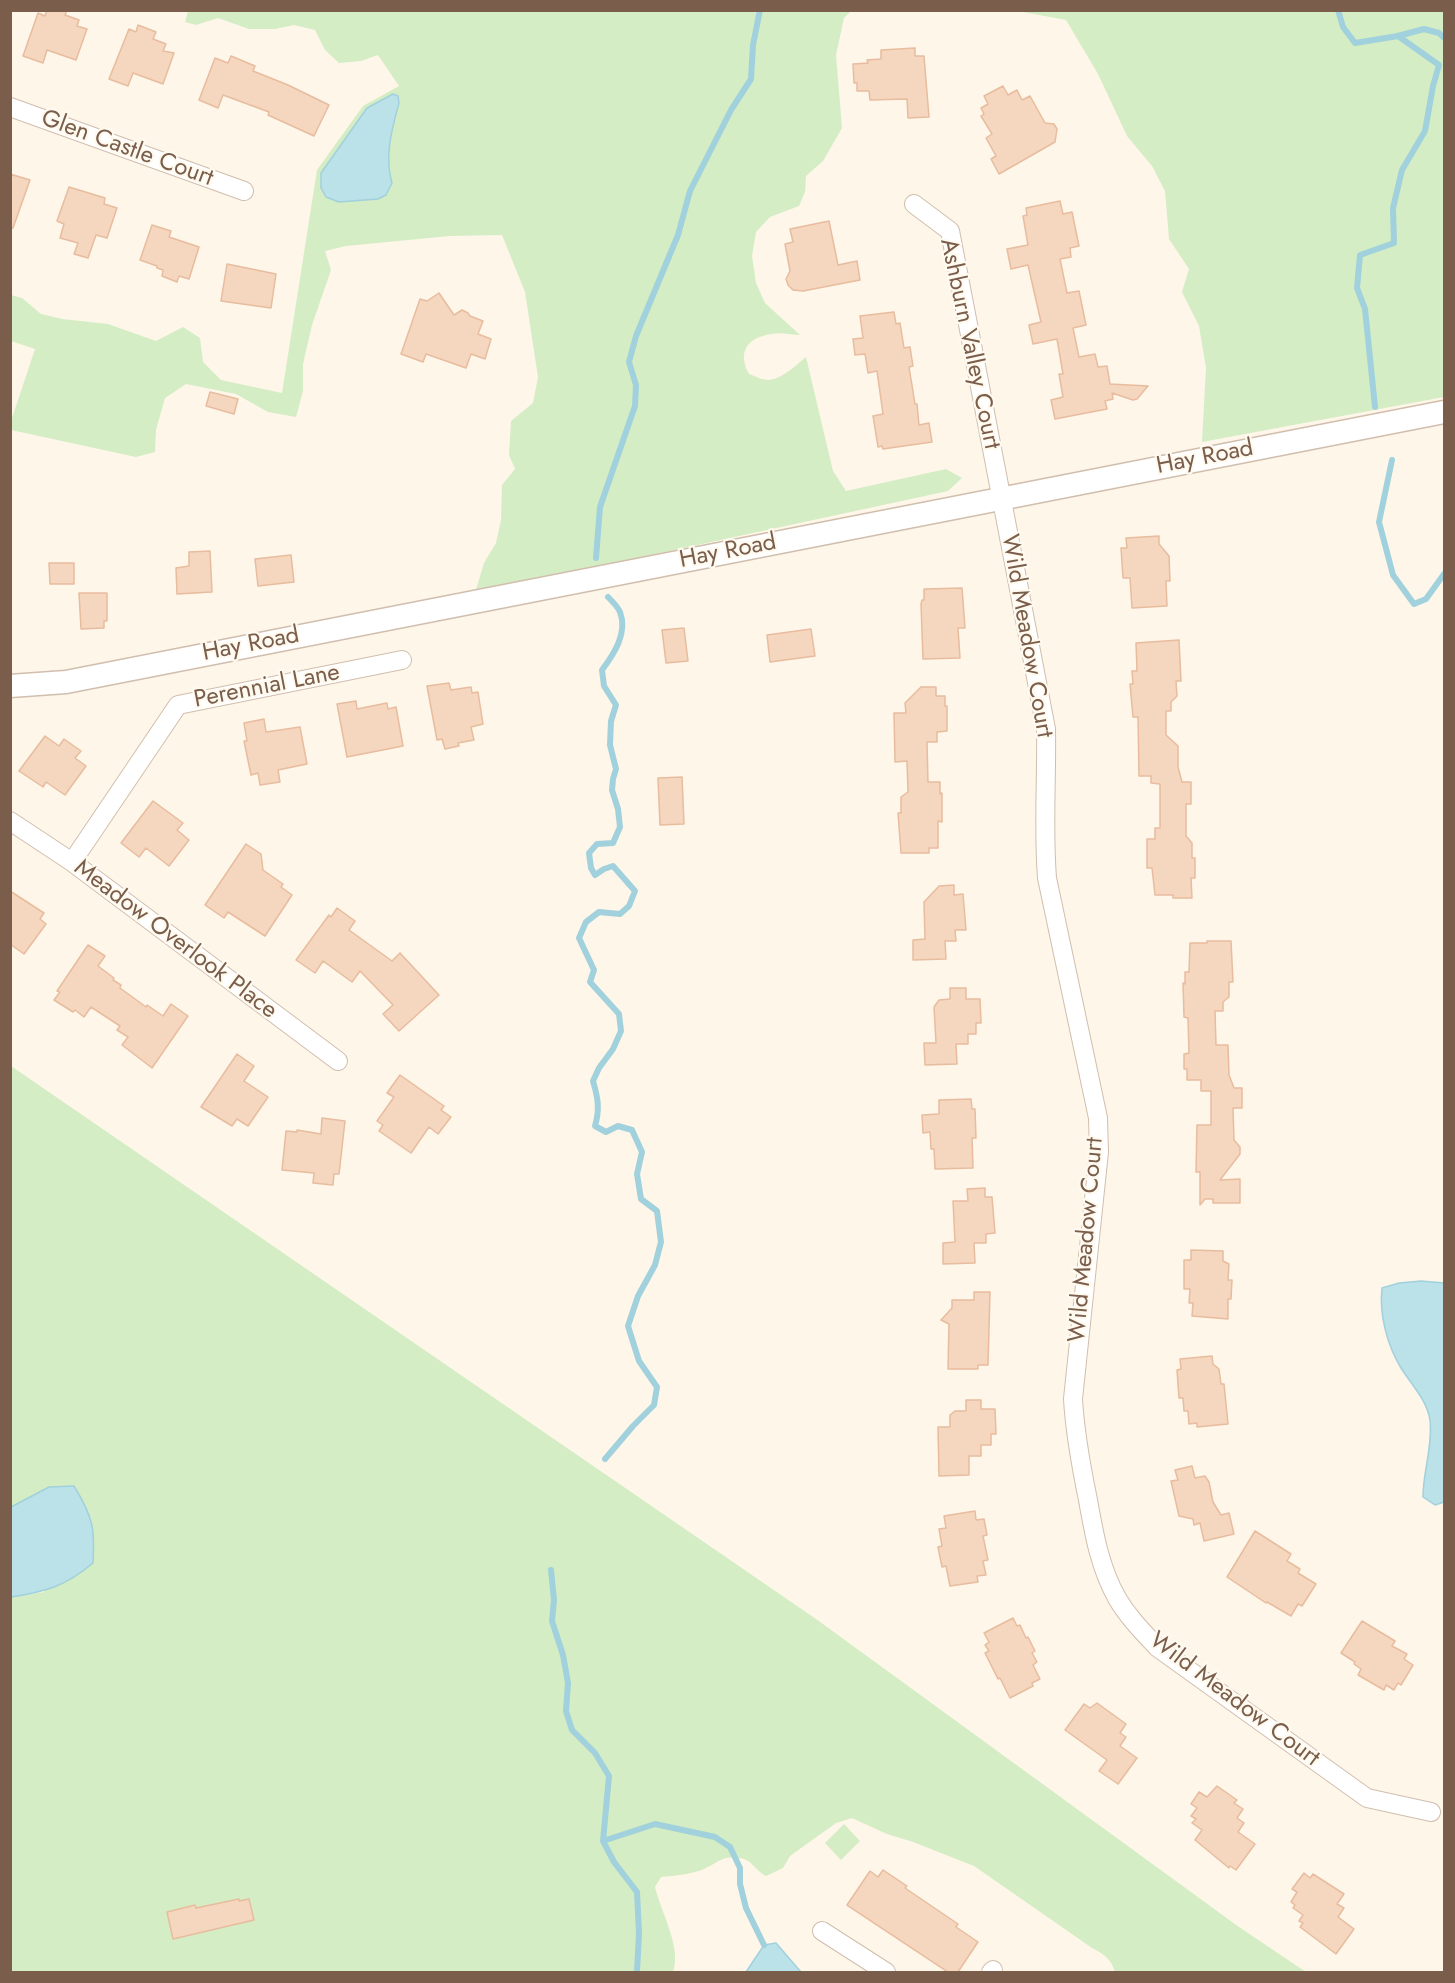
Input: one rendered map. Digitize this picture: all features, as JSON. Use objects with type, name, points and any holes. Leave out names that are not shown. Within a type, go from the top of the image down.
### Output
[{"type":"street","name":"Glen Castle Court","points":[[10,107],[244,191]]},
{"type":"street","name":"Ashburn Valley Court","points":[[914,204],[950,231],[1001,498]]},
{"type":"street","name":"Hay Road","points":[[10,686],[66,682],[1444,412]]},
{"type":"street","name":"Wild Meadow Court","points":[[1001,498],[1046,729],[1044,841],[1047,878],[1098,1118],[1099,1152],[1073,1399],[1075,1436],[1096,1542],[1104,1570],[1117,1598],[1135,1624],[1158,1648],[1367,1798],[1431,1812]]},
{"type":"street","name":"Perennial Lane","points":[[72,862],[177,705],[402,660]]},
{"type":"street","name":"Meadow Overlook Place","points":[[10,821],[72,862],[338,1061]]},
{"type":"street","points":[[822,1931],[886,1972]]},
{"type":"green space","points":[[188,11],[851,11],[844,18],[836,55],[842,128],[823,161],[806,176],[805,192],[799,206],[770,217],[756,232],[752,256],[756,283],[765,303],[800,335],[774,333],[756,339],[746,347],[744,359],[749,374],[768,380],[778,378],[788,372],[806,357],[833,471],[846,491],[946,469],[962,478],[948,491],[475,593],[484,563],[496,543],[501,520],[502,485],[515,469],[509,455],[511,421],[533,403],[538,377],[525,292],[502,235],[450,236],[346,246],[325,251],[331,270],[312,325],[303,364],[303,391],[296,417],[268,412],[236,394],[186,384],[165,398],[156,430],[155,452],[136,457],[11,430],[11,421],[35,349],[11,341],[11,295],[22,298],[41,314],[62,319],[108,324],[156,341],[183,327],[200,338],[203,362],[221,380],[282,393],[317,170],[363,106],[399,86],[378,55],[361,61],[339,63],[325,50],[315,30],[294,25],[275,29],[249,29],[218,18],[196,25],[185,22]]},
{"type":"green space","points":[[1018,11],[1444,11],[1444,397],[1202,442],[1206,368],[1199,326],[1182,292],[1189,269],[1169,239],[1165,191],[1152,166],[1127,136],[1098,74],[1066,20]]},
{"type":"green space","points":[[11,1066],[816,1619],[1239,1927],[1306,1972],[1115,1972],[1109,1960],[1103,1955],[974,1866],[887,1834],[852,1818],[836,1823],[790,1856],[783,1868],[766,1876],[747,1860],[736,1857],[723,1859],[695,1872],[661,1877],[655,1887],[673,1941],[675,1962],[673,1972],[11,1972],[11,1597],[44,1592],[49,1487],[11,1507]]},
{"type":"green space","points":[[844,1824],[860,1841],[841,1860],[825,1843]]},
{"type":"water","points":[[393,94],[398,96],[399,103],[389,153],[392,183],[386,195],[378,199],[339,202],[326,197],[321,188],[321,173],[367,108]]},
{"type":"water","points":[[1421,1281],[1444,1283],[1444,1502],[1435,1505],[1423,1497],[1431,1430],[1430,1420],[1422,1399],[1401,1368],[1392,1349],[1385,1329],[1381,1298],[1382,1288],[1399,1283]]},
{"type":"water","points":[[74,1486],[89,1515],[93,1531],[93,1563],[55,1587],[11,1597],[11,1507],[49,1487]]},
{"type":"water","points":[[776,1943],[801,1972],[746,1972],[764,1945]]},
{"type":"building","points":[[47,10],[67,10],[65,15],[79,20],[77,26],[87,29],[76,60],[47,50],[43,63],[23,56],[38,13],[45,16]]},
{"type":"building","points":[[138,25],[156,32],[153,39],[166,44],[163,51],[174,53],[163,84],[133,73],[128,86],[109,79],[129,29],[136,32]]},
{"type":"building","points":[[915,48],[915,56],[924,56],[929,117],[908,118],[907,99],[870,100],[869,91],[857,91],[853,64],[881,59],[881,50]]},
{"type":"building","points":[[231,56],[255,66],[253,71],[329,105],[314,136],[268,115],[269,112],[223,95],[218,108],[199,100],[215,58],[228,63]]},
{"type":"building","points":[[1003,86],[1008,95],[1017,90],[1022,100],[1030,96],[1045,123],[1054,124],[1057,129],[1055,142],[999,174],[991,159],[996,156],[986,138],[992,134],[981,116],[984,114],[981,108],[988,104],[984,96]]},
{"type":"building","points":[[10,174],[30,180],[13,228],[10,228]]},
{"type":"building","points":[[69,187],[105,198],[104,204],[117,208],[107,238],[96,235],[88,258],[74,254],[78,243],[60,238],[64,224],[57,221]]},
{"type":"building","points":[[1060,201],[1063,214],[1072,212],[1079,246],[1070,248],[1071,257],[1060,259],[1067,293],[1079,291],[1086,325],[1073,328],[1079,357],[1095,354],[1098,367],[1107,366],[1110,384],[1148,386],[1137,399],[1133,400],[1112,393],[1113,399],[1105,401],[1107,409],[1055,419],[1051,400],[1063,397],[1059,374],[1063,374],[1057,339],[1033,344],[1029,325],[1041,322],[1028,265],[1011,269],[1007,249],[1028,245],[1023,216],[1027,215],[1026,208]]},
{"type":"building","points":[[829,221],[838,265],[857,261],[860,280],[803,291],[793,290],[786,279],[790,271],[785,244],[793,242],[790,229]]},
{"type":"building","points":[[152,225],[171,231],[169,237],[199,247],[189,279],[179,276],[177,282],[162,276],[163,270],[157,266],[140,260]]},
{"type":"building","points":[[227,264],[276,274],[271,308],[221,301]]},
{"type":"building","points":[[439,293],[454,315],[462,310],[483,321],[478,334],[491,339],[485,359],[471,354],[466,368],[426,354],[423,362],[401,354],[420,299],[427,301]]},
{"type":"building","points":[[894,312],[896,324],[900,323],[904,348],[910,347],[913,366],[909,367],[919,425],[929,423],[932,442],[883,449],[882,446],[878,447],[873,416],[883,414],[877,371],[868,373],[865,354],[855,355],[853,339],[863,338],[860,316]]},
{"type":"building","points":[[210,392],[238,399],[234,414],[206,406]]},
{"type":"building","points":[[1159,536],[1159,544],[1169,556],[1170,581],[1166,581],[1167,606],[1132,608],[1130,578],[1123,578],[1121,548],[1127,548],[1126,538]]},
{"type":"building","points":[[210,551],[212,592],[177,594],[176,568],[189,566],[189,552]]},
{"type":"building","points":[[291,555],[294,582],[258,586],[255,559]]},
{"type":"building","points":[[49,563],[74,563],[74,584],[50,584]]},
{"type":"building","points":[[962,588],[965,628],[958,628],[960,658],[923,659],[921,604],[924,600],[924,589]]},
{"type":"building","points":[[79,593],[107,593],[107,621],[104,621],[104,628],[81,629]]},
{"type":"building","points":[[684,628],[688,661],[666,663],[662,630]]},
{"type":"building","points":[[811,629],[815,656],[770,662],[767,635]]},
{"type":"building","points":[[1179,640],[1181,681],[1176,681],[1177,696],[1171,702],[1171,711],[1166,711],[1166,735],[1178,746],[1178,767],[1182,782],[1191,782],[1191,804],[1186,804],[1186,836],[1192,843],[1192,858],[1195,858],[1195,878],[1191,878],[1192,898],[1155,895],[1152,868],[1147,868],[1147,839],[1155,839],[1155,828],[1160,828],[1160,784],[1151,783],[1151,776],[1139,776],[1138,717],[1133,717],[1130,684],[1133,684],[1132,671],[1137,671],[1136,643]]},
{"type":"building","points":[[449,683],[451,690],[471,687],[472,693],[478,692],[483,724],[471,727],[474,740],[458,743],[459,746],[445,749],[442,739],[437,740],[427,686]]},
{"type":"building","points":[[921,687],[936,687],[936,696],[945,696],[945,706],[947,706],[947,731],[937,732],[937,742],[927,742],[928,782],[940,782],[942,822],[938,821],[938,848],[929,848],[929,853],[901,853],[898,813],[901,813],[901,797],[908,792],[907,761],[895,762],[894,713],[906,713],[905,703]]},
{"type":"building","points":[[356,701],[357,709],[387,703],[388,709],[396,707],[403,746],[347,757],[337,704]]},
{"type":"building","points":[[264,719],[266,732],[300,727],[307,764],[278,770],[280,782],[260,785],[258,773],[251,775],[244,741],[247,741],[244,723]]},
{"type":"building","points":[[45,736],[59,746],[64,739],[81,751],[75,758],[86,766],[65,795],[46,782],[43,787],[19,771]]},
{"type":"building","points":[[682,777],[684,824],[660,825],[658,778]]},
{"type":"building","points":[[153,801],[183,823],[177,830],[189,840],[169,866],[146,848],[139,857],[121,843]]},
{"type":"building","points":[[246,844],[261,854],[263,870],[283,884],[281,887],[292,895],[265,936],[228,912],[224,918],[205,905]]},
{"type":"building","points":[[954,885],[954,895],[963,894],[966,930],[955,930],[956,941],[945,941],[946,959],[913,960],[913,940],[925,939],[924,902],[939,886]]},
{"type":"building","points":[[10,891],[44,913],[40,919],[46,924],[24,954],[10,944]]},
{"type":"building","points":[[337,908],[355,921],[349,930],[392,961],[400,953],[439,995],[399,1031],[383,1014],[393,1005],[360,971],[352,982],[323,961],[315,973],[296,960],[329,915],[331,917]]},
{"type":"building","points":[[1207,941],[1231,941],[1233,982],[1229,982],[1229,997],[1223,1002],[1223,1011],[1215,1011],[1216,1045],[1228,1045],[1229,1075],[1234,1088],[1242,1088],[1242,1108],[1233,1108],[1234,1140],[1240,1147],[1240,1154],[1220,1180],[1240,1179],[1240,1203],[1213,1203],[1213,1199],[1205,1199],[1200,1205],[1200,1172],[1196,1172],[1197,1125],[1211,1125],[1211,1091],[1201,1091],[1201,1080],[1187,1080],[1187,1069],[1184,1069],[1184,1054],[1189,1053],[1188,1018],[1184,1017],[1183,983],[1185,984],[1185,972],[1189,972],[1190,943],[1207,943]]},
{"type":"building","points":[[88,945],[105,956],[98,966],[121,985],[120,988],[146,1007],[147,1005],[163,1016],[171,1004],[188,1016],[152,1068],[122,1045],[128,1037],[117,1030],[120,1026],[91,1007],[84,1017],[54,1000],[60,992],[57,991]]},
{"type":"building","points":[[950,988],[966,988],[966,999],[980,999],[981,1023],[976,1023],[976,1034],[968,1034],[968,1044],[956,1044],[957,1064],[925,1065],[924,1043],[936,1043],[934,1007],[939,1000],[950,999]]},
{"type":"building","points":[[237,1054],[254,1066],[244,1081],[268,1097],[248,1126],[237,1119],[232,1126],[201,1107]]},
{"type":"building","points":[[400,1075],[444,1106],[441,1110],[451,1117],[438,1134],[429,1127],[411,1153],[379,1131],[383,1125],[377,1121],[394,1097],[387,1093]]},
{"type":"building","points":[[971,1099],[972,1109],[975,1109],[976,1138],[972,1138],[973,1168],[935,1169],[930,1132],[923,1133],[922,1115],[939,1114],[939,1100]]},
{"type":"building","points":[[322,1118],[345,1121],[339,1174],[334,1174],[333,1185],[313,1183],[314,1173],[282,1170],[286,1131],[297,1132],[297,1130],[321,1134]]},
{"type":"building","points":[[985,1188],[985,1197],[992,1197],[995,1233],[986,1234],[986,1243],[974,1243],[975,1263],[943,1264],[943,1243],[955,1242],[953,1201],[968,1201],[967,1189]]},
{"type":"building","points":[[1191,1250],[1223,1251],[1223,1261],[1229,1264],[1228,1280],[1232,1280],[1231,1299],[1228,1299],[1228,1319],[1192,1316],[1193,1303],[1189,1303],[1190,1289],[1184,1289],[1184,1260],[1191,1260]]},
{"type":"building","points":[[974,1292],[990,1292],[988,1365],[978,1365],[978,1369],[948,1369],[949,1324],[941,1320],[952,1308],[952,1300],[974,1300]]},
{"type":"building","points":[[1212,1356],[1213,1364],[1219,1369],[1221,1384],[1224,1384],[1228,1424],[1197,1427],[1197,1423],[1189,1424],[1188,1411],[1184,1411],[1183,1398],[1179,1398],[1177,1370],[1181,1369],[1180,1359]]},
{"type":"building","points":[[966,1400],[981,1400],[981,1409],[995,1409],[996,1434],[991,1434],[991,1445],[981,1445],[981,1456],[969,1456],[969,1475],[939,1476],[938,1427],[950,1427],[950,1415],[955,1411],[966,1411]]},
{"type":"building","points":[[1192,1466],[1195,1478],[1205,1476],[1209,1482],[1213,1502],[1221,1515],[1229,1513],[1234,1534],[1204,1541],[1200,1523],[1194,1525],[1193,1519],[1179,1516],[1171,1481],[1178,1480],[1175,1470]]},
{"type":"building","points":[[975,1511],[976,1520],[984,1519],[987,1535],[983,1536],[988,1560],[983,1561],[986,1575],[977,1576],[978,1582],[950,1586],[946,1566],[942,1567],[938,1547],[942,1546],[939,1529],[946,1528],[944,1516]]},
{"type":"building","points":[[1255,1531],[1291,1554],[1287,1561],[1300,1569],[1298,1573],[1316,1584],[1302,1606],[1298,1604],[1291,1616],[1266,1603],[1227,1577]]},
{"type":"building","points":[[1013,1618],[1017,1626],[1020,1625],[1026,1638],[1028,1637],[1035,1651],[1032,1653],[1037,1662],[1033,1665],[1040,1679],[1032,1683],[1033,1686],[1010,1698],[985,1653],[989,1651],[985,1645],[989,1642],[984,1633]]},
{"type":"building","points":[[1362,1621],[1395,1641],[1392,1646],[1407,1654],[1404,1659],[1413,1665],[1401,1685],[1398,1683],[1394,1690],[1386,1685],[1384,1690],[1358,1675],[1361,1669],[1341,1653]]},
{"type":"building","points":[[1097,1703],[1126,1724],[1120,1733],[1126,1737],[1120,1746],[1137,1758],[1118,1784],[1099,1771],[1107,1760],[1065,1730],[1084,1704],[1090,1708]]},
{"type":"building","points":[[1217,1786],[1237,1800],[1234,1803],[1243,1809],[1237,1818],[1244,1823],[1238,1832],[1255,1844],[1236,1870],[1230,1866],[1229,1868],[1195,1840],[1202,1830],[1192,1823],[1196,1819],[1191,1816],[1197,1808],[1191,1804],[1199,1792],[1207,1797]]},
{"type":"building","points":[[883,1870],[958,1924],[956,1927],[978,1942],[958,1972],[948,1972],[847,1905],[870,1871],[878,1877]]},
{"type":"building","points":[[1304,1873],[1310,1878],[1313,1874],[1344,1894],[1337,1904],[1344,1908],[1338,1917],[1354,1929],[1336,1954],[1300,1927],[1303,1923],[1299,1921],[1303,1915],[1293,1908],[1295,1905],[1291,1902],[1297,1892],[1292,1889]]},
{"type":"building","points":[[239,1899],[239,1901],[249,1899],[254,1920],[173,1939],[167,1912],[195,1905],[196,1908]]},
{"type":"waterway","points":[[596,558],[600,507],[635,406],[636,385],[629,362],[636,336],[678,235],[690,191],[731,110],[751,79],[753,45],[760,10]]},
{"type":"waterway","points":[[1338,10],[1343,27],[1355,43],[1424,29],[1439,33],[1444,38]]},
{"type":"waterway","points":[[1375,407],[1365,309],[1357,288],[1360,255],[1394,243],[1393,208],[1402,170],[1425,131],[1439,65],[1398,36]]},
{"type":"waterway","points":[[1392,460],[1379,522],[1393,575],[1414,604],[1426,599],[1444,574]]},
{"type":"waterway","points":[[605,1459],[654,1405],[657,1387],[639,1361],[628,1326],[638,1296],[655,1265],[661,1242],[657,1211],[641,1199],[637,1174],[642,1152],[632,1130],[618,1126],[606,1132],[595,1126],[598,1104],[593,1081],[599,1068],[613,1049],[621,1031],[619,1014],[590,982],[594,970],[579,938],[586,922],[599,912],[620,914],[629,906],[635,891],[613,866],[595,875],[591,868],[589,853],[597,844],[613,843],[620,827],[618,809],[612,790],[616,769],[610,745],[611,721],[616,705],[604,686],[602,670],[618,643],[622,620],[619,610],[608,597]]},
{"type":"waterway","points":[[551,1570],[554,1600],[552,1621],[563,1655],[568,1683],[566,1711],[572,1730],[595,1753],[609,1776],[603,1841],[614,1862],[637,1892],[639,1933],[637,1972]]},
{"type":"waterway","points":[[603,1841],[655,1824],[715,1837],[730,1847],[740,1868],[740,1884],[746,1908],[764,1945]]}]
